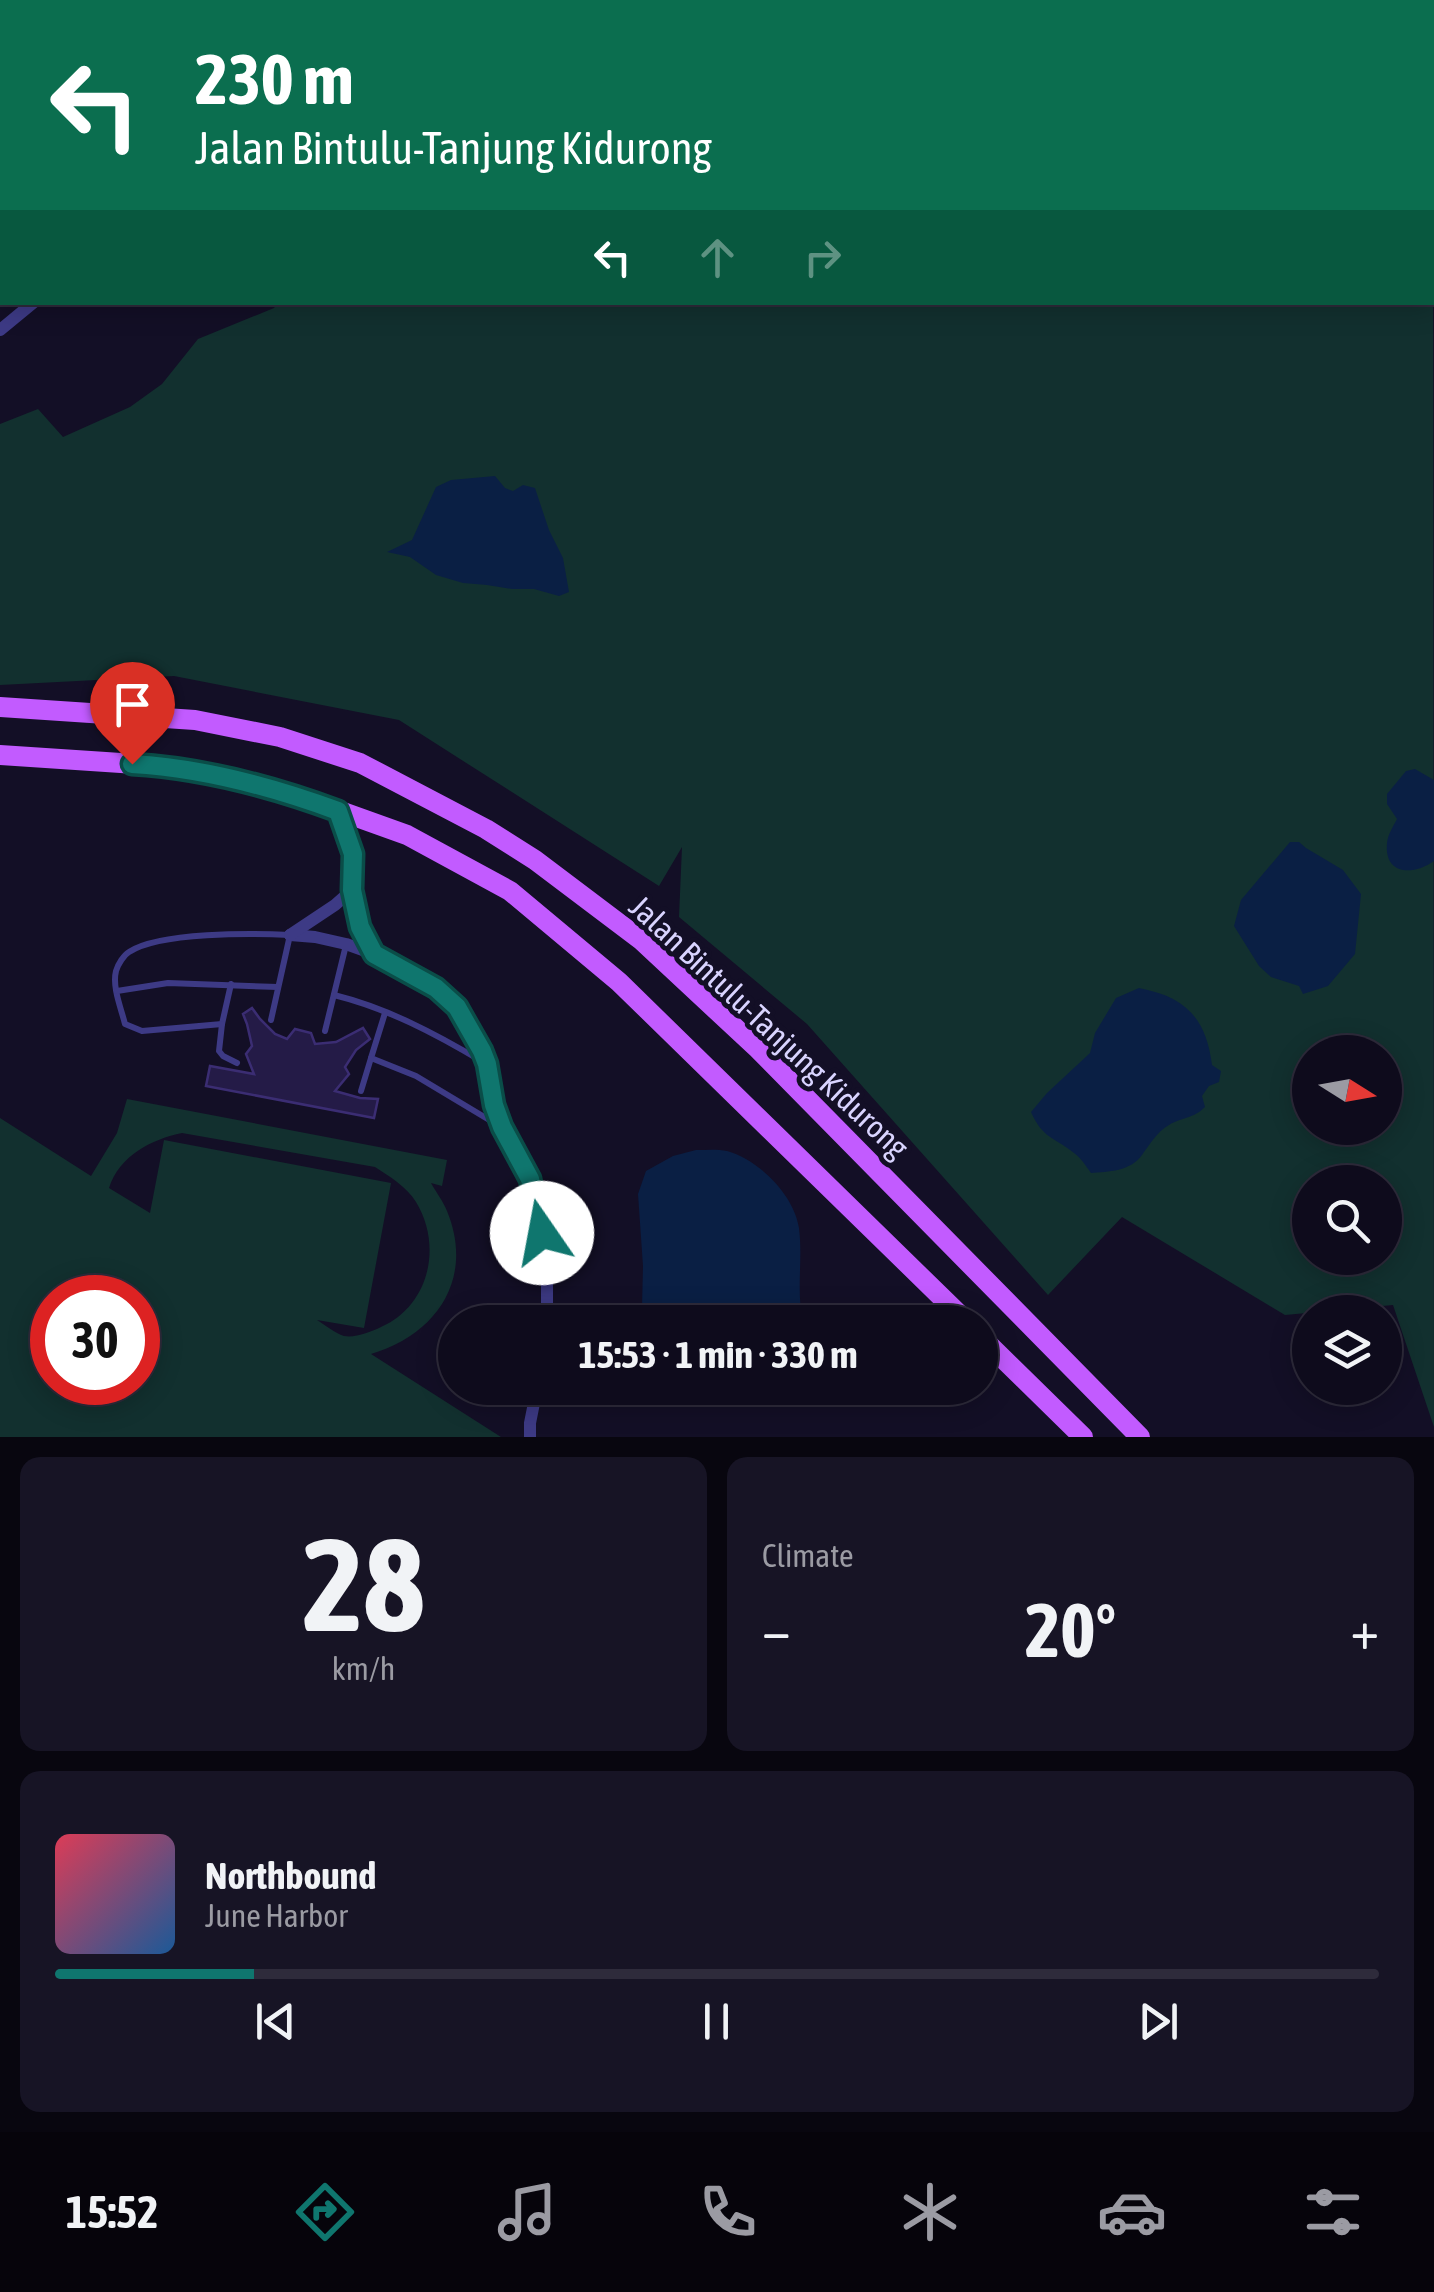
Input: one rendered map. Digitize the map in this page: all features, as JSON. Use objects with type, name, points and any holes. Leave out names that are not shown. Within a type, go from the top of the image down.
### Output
[{"type":"main road","name":"Jalan Bintulu-Tanjung Kidurong","points":[[0,708],[196,720],[280,737],[360,763],[535,860],[640,940],[732,1025],[1140,1437]]},
{"type":"main road","points":[[0,756],[166,766],[286,792],[408,835],[510,891],[619,982],[950,1305]]},
{"type":"main road","points":[[998,1353],[1084,1437]]},
{"type":"street","points":[[0,330],[30,305]]},
{"type":"street","points":[[338,811],[353,854],[352,890],[360,927],[374,954]]},
{"type":"street","points":[[290,935],[352,890]]},
{"type":"street","points":[[290,935],[346,944],[374,954],[436,988],[457,1007],[482,1051],[502,1127],[530,1179],[547,1260],[547,1305]]},
{"type":"street","points":[[530,1437],[534,1405]]},
{"type":"lane","points":[[0,254],[0,284]]},
{"type":"lane","points":[[222,1024],[142,1031],[125,1024],[116,972],[125,953],[144,945],[195,936],[290,935],[271,1020]]},
{"type":"lane","points":[[325,1031],[346,944]]},
{"type":"lane","points":[[117,991],[168,983],[278,987]]},
{"type":"lane","points":[[231,984],[219,1052],[237,1063]]},
{"type":"lane","points":[[334,995],[431,1032],[487,1064]]},
{"type":"lane","points":[[361,1091],[385,1012]]},
{"type":"lane","points":[[371,1058],[416,1076],[502,1127]]},
{"type":"green space","points":[[276,305],[1433,305],[1434,1427],[1402,1332],[1402,1295],[1292,1295],[1292,1314],[1285,1315],[1122,1217],[1048,1295],[807,1024],[679,917],[682,847],[659,886],[399,720],[174,676],[0,685],[0,424],[38,409],[63,437],[130,407],[162,384],[198,339]]},
{"type":"green space","points":[[127,1099],[447,1160],[442,1186],[431,1183],[445,1207],[454,1236],[456,1259],[452,1281],[431,1318],[394,1345],[371,1354],[438,1397],[438,1405],[451,1405],[501,1437],[0,1437],[0,1118],[91,1176],[117,1133]],"holes":[[[182,1133],[375,1167],[408,1191],[416,1202],[429,1237],[429,1255],[427,1273],[411,1305],[381,1327],[358,1335],[344,1336],[317,1320],[364,1328],[391,1183],[164,1140],[150,1213],[109,1188],[120,1167],[138,1151],[159,1140]]]},
{"type":"water","points":[[495,476],[513,491],[523,485],[535,488],[563,558],[569,592],[559,596],[534,589],[463,583],[436,575],[410,557],[387,552],[412,540],[436,487],[451,480]]},
{"type":"water","points":[[1415,769],[1434,780],[1434,861],[1417,869],[1402,870],[1395,867],[1387,854],[1388,837],[1397,819],[1387,804],[1387,794],[1406,771]]},
{"type":"water","points":[[1290,842],[1299,842],[1343,870],[1361,894],[1355,954],[1328,986],[1303,994],[1299,986],[1271,977],[1259,966],[1234,926],[1241,900]]},
{"type":"water","points":[[1139,988],[1169,997],[1191,1012],[1205,1034],[1212,1065],[1221,1071],[1219,1082],[1209,1086],[1202,1096],[1205,1107],[1165,1128],[1132,1164],[1119,1170],[1091,1173],[1077,1155],[1044,1132],[1031,1112],[1090,1053],[1095,1033],[1116,998]]},
{"type":"water","points":[[696,1150],[727,1151],[751,1162],[773,1180],[790,1203],[799,1228],[801,1305],[642,1305],[638,1194],[646,1171],[673,1156]]},
{"type":"building","points":[[252,1008],[275,1034],[287,1039],[295,1029],[311,1033],[315,1044],[336,1042],[363,1028],[370,1039],[356,1050],[345,1067],[349,1074],[335,1091],[378,1099],[374,1118],[206,1086],[210,1066],[254,1074],[246,1054],[252,1046],[243,1014]]},
{"type":"route","points":[[132,764],[166,766],[286,792],[338,811],[353,854],[352,890],[360,927],[374,954],[436,988],[457,1007],[487,1064],[494,1105],[530,1179],[542,1233]]}]
